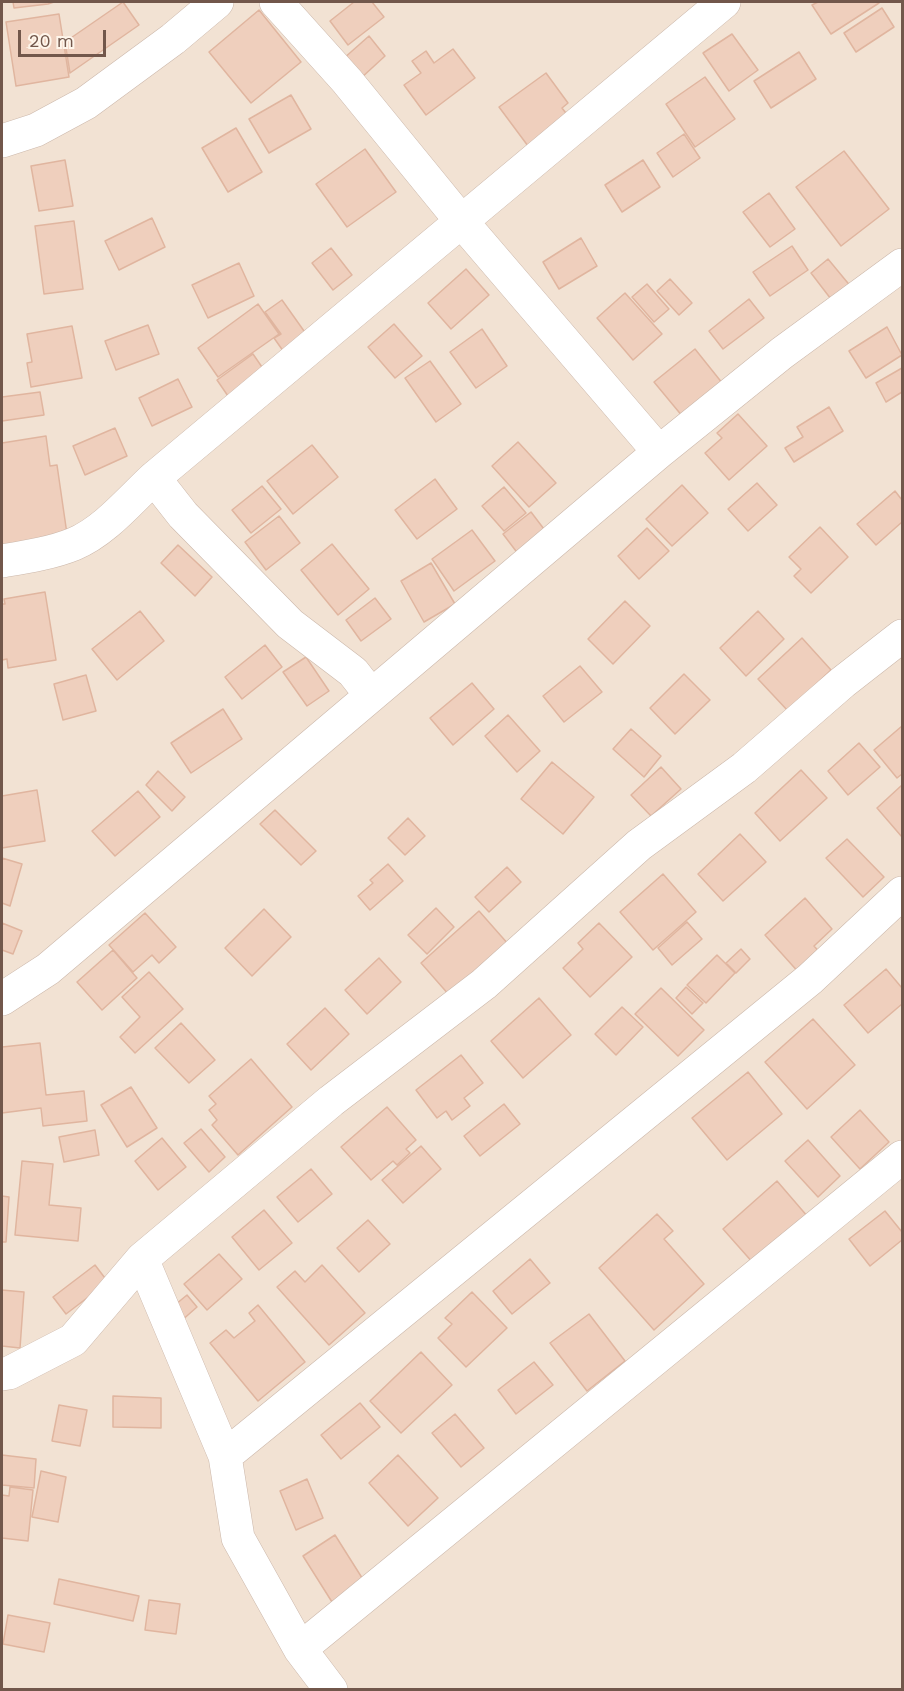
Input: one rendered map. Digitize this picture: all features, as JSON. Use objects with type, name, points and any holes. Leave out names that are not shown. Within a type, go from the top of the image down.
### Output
[{"type":"street","points":[[2,141],[36,130],[86,103],[173,39],[217,2]]},
{"type":"street","points":[[276,2],[346,81],[462,222],[659,452]]},
{"type":"street","points":[[2,561],[33,556],[75,543],[102,526],[154,478],[724,2]]},
{"type":"street","points":[[2,999],[48,969],[659,452],[782,353],[903,265]]},
{"type":"street","points":[[154,478],[183,515],[290,624],[353,672],[371,695]]},
{"type":"street","points":[[2,1374],[9,1373],[73,1340],[142,1259],[331,1101],[484,984],[639,845],[744,768],[843,682],[903,636]]},
{"type":"street","points":[[225,1456],[810,979],[903,893]]},
{"type":"street","points":[[300,1649],[903,1157]]},
{"type":"street","points":[[142,1259],[225,1456],[238,1538],[300,1649],[332,1689]]},
{"type":"shaded area","points":[[2,2],[902,2],[902,1689],[2,1689]]},
{"type":"building","points":[[13,2],[54,2],[14,8]]},
{"type":"building","points":[[123,2],[139,25],[70,73],[65,42]]},
{"type":"building","points":[[354,2],[372,2],[384,17],[348,45],[330,21]]},
{"type":"building","points":[[818,2],[879,3],[831,34],[812,5]]},
{"type":"building","points":[[882,8],[894,27],[856,52],[844,33]]},
{"type":"building","points":[[259,10],[301,62],[251,103],[209,52]]},
{"type":"building","points":[[59,14],[69,77],[16,86],[6,22]]},
{"type":"building","points":[[732,34],[758,70],[729,91],[703,53]]},
{"type":"building","points":[[369,36],[385,56],[360,79],[343,59]]},
{"type":"building","points":[[453,49],[475,78],[426,115],[404,85],[421,73],[412,61],[426,51],[434,63]]},
{"type":"building","points":[[799,52],[816,79],[771,108],[754,81]]},
{"type":"building","points":[[546,73],[568,103],[562,108],[572,121],[531,150],[499,107]]},
{"type":"building","points":[[705,77],[735,119],[695,147],[666,104]]},
{"type":"building","points":[[291,95],[311,129],[269,153],[249,119]]},
{"type":"building","points":[[236,128],[262,172],[228,192],[202,148]]},
{"type":"building","points":[[684,134],[700,158],[673,177],[657,153]]},
{"type":"building","points":[[365,149],[396,192],[347,227],[316,184]]},
{"type":"building","points":[[844,151],[889,209],[841,246],[796,187]]},
{"type":"building","points":[[65,160],[73,206],[39,211],[31,166]]},
{"type":"building","points":[[643,160],[660,187],[622,212],[605,185]]},
{"type":"building","points":[[769,193],[795,229],[770,247],[743,212]]},
{"type":"building","points":[[152,218],[165,247],[119,270],[105,241]]},
{"type":"building","points":[[74,221],[83,289],[44,294],[35,226]]},
{"type":"building","points":[[581,238],[597,266],[559,289],[543,262]]},
{"type":"building","points":[[792,246],[808,270],[770,296],[753,272]]},
{"type":"building","points":[[331,248],[352,275],[333,290],[312,263]]},
{"type":"building","points":[[828,259],[852,288],[834,303],[811,273]]},
{"type":"building","points":[[239,263],[254,296],[208,318],[192,285]]},
{"type":"building","points":[[466,269],[489,295],[451,329],[428,303]]},
{"type":"building","points":[[670,279],[692,303],[679,315],[657,291]]},
{"type":"building","points":[[647,284],[669,309],[654,322],[632,297]]},
{"type":"building","points":[[625,293],[662,334],[633,360],[597,318]]},
{"type":"building","points":[[749,299],[764,318],[723,349],[709,331]]},
{"type":"building","points":[[282,300],[309,338],[286,355],[274,338],[281,334],[265,312]]},
{"type":"building","points":[[258,304],[279,334],[218,377],[198,348]]},
{"type":"building","points":[[394,324],[422,356],[395,378],[368,347]]},
{"type":"building","points":[[148,325],[159,354],[116,370],[105,341]]},
{"type":"building","points":[[72,326],[82,378],[31,387],[27,363],[32,362],[27,334]]},
{"type":"building","points":[[887,327],[902,355],[866,378],[849,351]]},
{"type":"building","points":[[482,329],[507,366],[476,388],[450,352]]},
{"type":"building","points":[[695,349],[723,384],[683,417],[654,382]]},
{"type":"building","points":[[253,354],[264,370],[228,396],[217,380]]},
{"type":"building","points":[[430,361],[461,404],[436,422],[405,378]]},
{"type":"building","points":[[902,368],[902,392],[886,402],[876,383]]},
{"type":"building","points":[[178,379],[192,407],[152,426],[139,398]]},
{"type":"building","points":[[40,392],[44,415],[2,421],[2,397]]},
{"type":"building","points":[[829,407],[843,431],[794,462],[785,448],[803,437],[797,427]]},
{"type":"building","points":[[738,414],[767,446],[729,480],[705,453],[722,438],[717,433]]},
{"type":"building","points":[[115,428],[127,456],[85,475],[73,446]]},
{"type":"building","points":[[46,436],[50,466],[57,465],[68,541],[2,551],[2,443]]},
{"type":"building","points":[[518,442],[556,483],[529,507],[492,466]]},
{"type":"building","points":[[312,445],[338,477],[293,514],[267,481]]},
{"type":"building","points":[[435,479],[457,509],[417,539],[395,510]]},
{"type":"building","points":[[757,483],[777,505],[748,531],[728,509]]},
{"type":"building","points":[[682,485],[708,513],[672,546],[646,519]]},
{"type":"building","points":[[262,486],[281,509],[251,533],[232,510]]},
{"type":"building","points":[[504,487],[526,513],[504,531],[482,506]]},
{"type":"building","points":[[895,491],[902,500],[902,522],[876,545],[857,524]]},
{"type":"building","points":[[531,512],[547,533],[519,555],[503,534]]},
{"type":"building","points":[[279,516],[300,543],[266,570],[245,542]]},
{"type":"building","points":[[820,527],[848,557],[811,593],[794,576],[801,569],[789,557]]},
{"type":"building","points":[[647,528],[669,551],[639,579],[618,556]]},
{"type":"building","points":[[472,530],[495,561],[454,591],[432,559]]},
{"type":"building","points":[[332,544],[369,589],[338,615],[301,570]]},
{"type":"building","points":[[178,545],[212,577],[195,596],[161,563]]},
{"type":"building","points":[[431,563],[455,604],[424,622],[401,581]]},
{"type":"building","points":[[45,592],[56,660],[8,668],[7,659],[2,660],[2,604],[5,604],[4,599]]},
{"type":"building","points":[[375,598],[391,619],[361,641],[346,620]]},
{"type":"building","points":[[625,601],[650,626],[613,664],[588,639]]},
{"type":"building","points":[[140,611],[164,641],[117,680],[92,649]]},
{"type":"building","points":[[758,611],[784,639],[746,676],[720,648]]},
{"type":"building","points":[[802,638],[831,670],[788,711],[758,679]]},
{"type":"building","points":[[265,645],[282,667],[242,699],[225,677]]},
{"type":"building","points":[[306,657],[329,691],[307,706],[283,672]]},
{"type":"building","points":[[580,666],[602,692],[564,722],[543,696]]},
{"type":"building","points":[[684,674],[710,700],[675,734],[650,708]]},
{"type":"building","points":[[86,675],[96,711],[63,720],[54,684]]},
{"type":"building","points":[[472,683],[494,709],[453,745],[430,718]]},
{"type":"building","points":[[223,709],[242,739],[191,773],[171,743]]},
{"type":"building","points":[[508,715],[540,751],[517,772],[485,736]]},
{"type":"building","points":[[902,726],[902,774],[897,778],[874,750]]},
{"type":"building","points":[[631,729],[661,756],[644,777],[613,749]]},
{"type":"building","points":[[859,743],[880,767],[848,795],[828,771]]},
{"type":"building","points":[[552,762],[594,797],[563,834],[521,799]]},
{"type":"building","points":[[661,767],[681,789],[651,816],[631,795]]},
{"type":"building","points":[[801,770],[827,798],[780,841],[755,813]]},
{"type":"building","points":[[158,771],[185,797],[172,811],[146,785]]},
{"type":"building","points":[[902,785],[902,837],[877,808]]},
{"type":"building","points":[[37,790],[45,841],[2,848],[2,796]]},
{"type":"building","points":[[138,791],[160,817],[115,856],[92,831]]},
{"type":"building","points":[[275,810],[316,851],[301,865],[260,824]]},
{"type":"building","points":[[408,818],[425,836],[405,855],[388,838]]},
{"type":"building","points":[[740,834],[766,862],[723,901],[698,874]]},
{"type":"building","points":[[847,839],[884,877],[863,897],[826,858]]},
{"type":"building","points":[[2,858],[22,864],[10,906],[2,903]]},
{"type":"building","points":[[388,864],[403,881],[370,910],[358,896],[373,883],[370,880]]},
{"type":"building","points":[[507,867],[521,882],[489,912],[475,897]]},
{"type":"building","points":[[663,874],[696,912],[653,950],[620,912]]},
{"type":"building","points":[[805,898],[832,929],[814,946],[822,955],[801,975],[765,935]]},
{"type":"building","points":[[436,908],[454,927],[427,954],[408,935]]},
{"type":"building","points":[[264,909],[291,937],[252,976],[225,948]]},
{"type":"building","points":[[479,911],[509,945],[450,996],[421,963]]},
{"type":"building","points":[[145,913],[176,947],[159,963],[152,955],[133,972],[109,945]]},
{"type":"building","points":[[687,922],[702,939],[672,965],[658,948]]},
{"type":"building","points":[[2,923],[22,931],[13,954],[2,950]]},
{"type":"building","points":[[599,923],[632,957],[590,997],[563,968],[583,949],[578,943]]},
{"type":"building","points":[[741,949],[750,959],[736,973],[726,963]]},
{"type":"building","points":[[113,950],[137,978],[102,1010],[77,982]]},
{"type":"building","points":[[717,955],[735,973],[706,1003],[687,985]]},
{"type":"building","points":[[379,958],[401,982],[367,1014],[345,990]]},
{"type":"building","points":[[886,969],[902,988],[902,1004],[868,1033],[844,1005]]},
{"type":"building","points":[[149,972],[183,1009],[135,1053],[120,1037],[140,1017],[122,997]]},
{"type":"building","points":[[686,987],[703,1003],[692,1014],[676,998]]},
{"type":"building","points":[[661,988],[704,1030],[678,1056],[635,1014]]},
{"type":"building","points":[[539,998],[571,1035],[523,1078],[491,1041]]},
{"type":"building","points":[[622,1007],[643,1027],[616,1055],[595,1034]]},
{"type":"building","points":[[325,1008],[349,1034],[311,1070],[287,1044]]},
{"type":"building","points":[[813,1019],[855,1065],[807,1109],[765,1062]]},
{"type":"building","points":[[181,1023],[215,1060],[189,1083],[155,1048]]},
{"type":"building","points":[[40,1043],[46,1095],[84,1091],[87,1121],[43,1126],[41,1108],[2,1113],[2,1047]]},
{"type":"building","points":[[461,1055],[483,1083],[464,1098],[470,1106],[452,1120],[446,1111],[437,1118],[416,1090]]},
{"type":"building","points":[[251,1059],[292,1107],[238,1155],[212,1125],[217,1120],[209,1110],[216,1104],[209,1096]]},
{"type":"building","points":[[748,1072],[782,1114],[727,1160],[692,1118]]},
{"type":"building","points":[[131,1087],[157,1128],[127,1147],[101,1105]]},
{"type":"building","points":[[504,1104],[520,1124],[480,1156],[464,1136]]},
{"type":"building","points":[[387,1107],[416,1140],[406,1149],[410,1153],[397,1165],[393,1161],[371,1180],[341,1147]]},
{"type":"building","points":[[860,1110],[889,1142],[860,1169],[831,1137]]},
{"type":"building","points":[[201,1129],[225,1157],[209,1172],[184,1143]]},
{"type":"building","points":[[95,1130],[99,1155],[64,1162],[59,1137]]},
{"type":"building","points":[[162,1138],[186,1167],[158,1190],[135,1161]]},
{"type":"building","points":[[808,1140],[840,1176],[818,1197],[785,1161]]},
{"type":"building","points":[[421,1146],[441,1169],[403,1203],[382,1180]]},
{"type":"building","points":[[22,1161],[53,1164],[49,1205],[81,1208],[78,1241],[15,1235]]},
{"type":"building","points":[[311,1169],[332,1194],[298,1222],[277,1197]]},
{"type":"building","points":[[777,1181],[808,1217],[754,1264],[723,1229]]},
{"type":"building","points":[[2,1196],[9,1197],[6,1242],[2,1242]]},
{"type":"building","points":[[264,1210],[292,1243],[259,1270],[232,1237]]},
{"type":"building","points":[[885,1211],[902,1232],[902,1240],[870,1266],[849,1239]]},
{"type":"building","points":[[657,1214],[673,1231],[664,1239],[704,1284],[654,1330],[599,1268]]},
{"type":"building","points":[[368,1220],[390,1244],[359,1272],[337,1248]]},
{"type":"building","points":[[219,1254],[242,1279],[207,1310],[184,1284]]},
{"type":"building","points":[[530,1259],[550,1283],[512,1314],[493,1291]]},
{"type":"building","points":[[95,1265],[108,1282],[66,1314],[53,1297]]},
{"type":"building","points":[[322,1265],[365,1313],[329,1345],[277,1287],[295,1271],[305,1282]]},
{"type":"building","points":[[2,1290],[24,1292],[20,1348],[2,1346]]},
{"type":"building","points":[[472,1292],[507,1328],[466,1367],[438,1338],[452,1324],[445,1318]]},
{"type":"building","points":[[187,1295],[197,1307],[180,1322],[170,1309]]},
{"type":"building","points":[[258,1305],[305,1362],[258,1401],[210,1343],[226,1330],[234,1338],[255,1321],[249,1313]]},
{"type":"building","points":[[589,1314],[625,1361],[587,1391],[550,1343]]},
{"type":"building","points":[[421,1352],[452,1385],[401,1433],[370,1401]]},
{"type":"building","points":[[534,1362],[553,1385],[516,1414],[498,1390]]},
{"type":"building","points":[[113,1396],[161,1398],[161,1428],[113,1427]]},
{"type":"building","points":[[360,1403],[380,1427],[341,1459],[321,1435]]},
{"type":"building","points":[[59,1405],[87,1410],[80,1446],[52,1441]]},
{"type":"building","points":[[455,1414],[484,1448],[461,1467],[432,1433]]},
{"type":"building","points":[[2,1455],[36,1459],[34,1488],[2,1485]]},
{"type":"building","points":[[398,1455],[438,1498],[408,1526],[369,1483]]},
{"type":"building","points":[[41,1471],[66,1477],[58,1522],[32,1517]]},
{"type":"building","points":[[307,1479],[323,1518],[296,1530],[280,1491]]},
{"type":"building","points":[[10,1487],[33,1490],[28,1541],[2,1538],[2,1495],[9,1496]]},
{"type":"building","points":[[335,1535],[364,1581],[332,1602],[303,1556]]},
{"type":"building","points":[[59,1579],[139,1596],[133,1621],[54,1604]]},
{"type":"building","points":[[149,1600],[180,1604],[176,1634],[145,1630]]},
{"type":"building","points":[[8,1615],[50,1623],[44,1652],[3,1644]]}]
